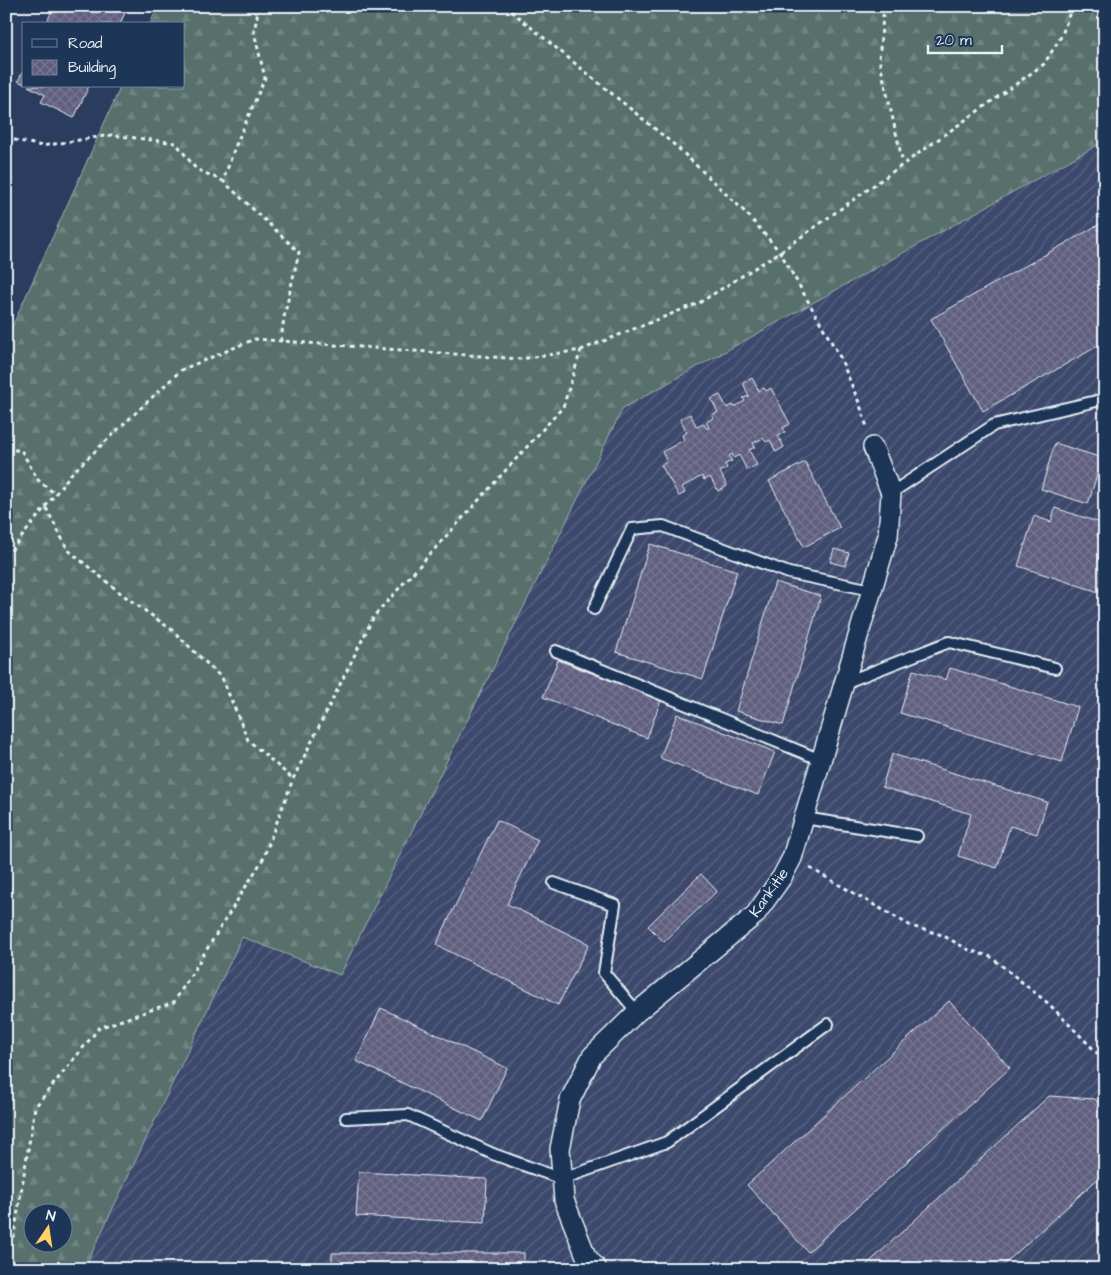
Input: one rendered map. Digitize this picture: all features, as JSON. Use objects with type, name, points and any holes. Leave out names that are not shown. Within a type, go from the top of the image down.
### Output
[{"type":"street","name":"Kankitie","points":[[597,1269],[586,1256],[564,1200],[560,1150],[570,1100],[592,1056],[637,1012],[755,915],[782,878],[792,858],[888,536],[891,493],[873,447]]},
{"type":"lane","points":[[891,493],[994,425],[1105,400]]},
{"type":"lane","points":[[594,609],[632,529],[663,526],[789,573],[872,590]]},
{"type":"lane","points":[[844,683],[949,642],[1055,668]]},
{"type":"lane","points":[[556,651],[821,760]]},
{"type":"lane","points":[[804,818],[917,836]]},
{"type":"lane","points":[[554,883],[615,905],[604,973],[637,1012]]},
{"type":"lane","points":[[346,1118],[408,1115],[493,1154],[562,1179],[667,1142],[828,1024]]},
{"type":"path","points":[[224,181],[235,147],[265,78],[254,32],[259,6]]},
{"type":"path","points":[[505,6],[677,147],[747,214],[780,252],[840,357],[860,405],[873,447]]},
{"type":"path","points":[[884,6],[879,59],[903,163]]},
{"type":"path","points":[[6,557],[71,474],[181,370],[255,338],[520,359],[581,350],[699,303],[780,252],[1044,64],[1062,35],[1072,6]]},
{"type":"path","points":[[6,138],[42,146],[112,135],[176,143],[196,169],[224,181],[299,252],[284,317],[281,341]]},
{"type":"path","points":[[6,1242],[14,1236],[35,1107],[99,1028],[174,1002],[263,859],[293,779],[374,616],[563,407],[581,350]]},
{"type":"path","points":[[6,450],[21,450],[38,480],[55,494]]},
{"type":"path","points":[[46,508],[68,550],[123,595],[172,630],[222,678],[248,740],[293,779]]},
{"type":"path","points":[[792,858],[911,926],[942,935],[969,950],[991,957],[1049,1004],[1105,1060]]},
{"type":"shaded area","points":[[1105,141],[1105,1269],[84,1269],[242,937],[340,975],[623,408]]},
{"type":"green space","points":[[158,6],[1105,6],[1105,141],[623,408],[340,975],[242,937],[84,1269],[6,1269],[6,340],[120,88],[185,88],[185,22],[151,22]]},
{"type":"building","points":[[54,6],[128,6],[121,22],[47,22]]},
{"type":"building","points":[[22,73],[22,83],[18,81]]},
{"type":"building","points":[[32,88],[88,88],[74,118],[41,102],[45,95]]},
{"type":"building","points":[[1105,221],[1105,342],[983,411],[931,319]]},
{"type":"building","points":[[752,378],[759,391],[764,388],[766,391],[771,388],[790,424],[783,428],[785,432],[778,436],[784,447],[776,452],[770,440],[766,442],[763,438],[753,443],[755,447],[749,450],[757,465],[747,470],[739,455],[734,458],[732,454],[729,456],[732,461],[725,464],[727,468],[720,472],[727,486],[718,491],[710,477],[704,480],[702,476],[682,487],[685,493],[679,496],[661,465],[667,462],[662,452],[684,440],[682,435],[687,432],[680,419],[690,414],[697,427],[704,424],[706,428],[709,428],[706,422],[713,418],[712,415],[718,412],[711,399],[720,395],[727,408],[733,405],[734,407],[745,401],[743,398],[749,396],[743,383]]},
{"type":"building","points":[[1055,443],[1102,458],[1088,504],[1041,489]]},
{"type":"building","points":[[805,462],[840,528],[804,547],[769,481]]},
{"type":"building","points":[[1055,508],[1101,523],[1097,536],[1105,539],[1105,594],[1018,566],[1034,516],[1051,522]]},
{"type":"building","points":[[650,544],[737,571],[703,679],[616,652]]},
{"type":"building","points":[[834,549],[849,553],[845,566],[830,562]]},
{"type":"building","points":[[775,582],[821,596],[783,725],[736,711]]},
{"type":"building","points":[[558,660],[661,700],[647,738],[543,697]]},
{"type":"building","points":[[950,668],[1078,707],[1062,762],[900,713],[913,670],[946,680]]},
{"type":"building","points":[[677,714],[775,752],[758,795],[660,758]]},
{"type":"building","points":[[892,754],[1047,802],[1037,834],[1010,826],[997,868],[958,856],[971,814],[882,787]]},
{"type":"building","points":[[497,820],[538,840],[507,904],[589,944],[558,1005],[436,945]]},
{"type":"building","points":[[701,874],[717,891],[664,942],[648,926]]},
{"type":"building","points":[[949,1001],[1010,1068],[808,1252],[747,1185]]},
{"type":"building","points":[[381,1008],[507,1068],[482,1121],[356,1061]]},
{"type":"building","points":[[1049,1096],[1095,1099],[1105,1110],[1105,1172],[999,1269],[862,1269]]},
{"type":"building","points":[[359,1172],[487,1179],[485,1223],[356,1216]]},
{"type":"building","points":[[332,1253],[524,1253],[524,1269],[332,1269]]}]
